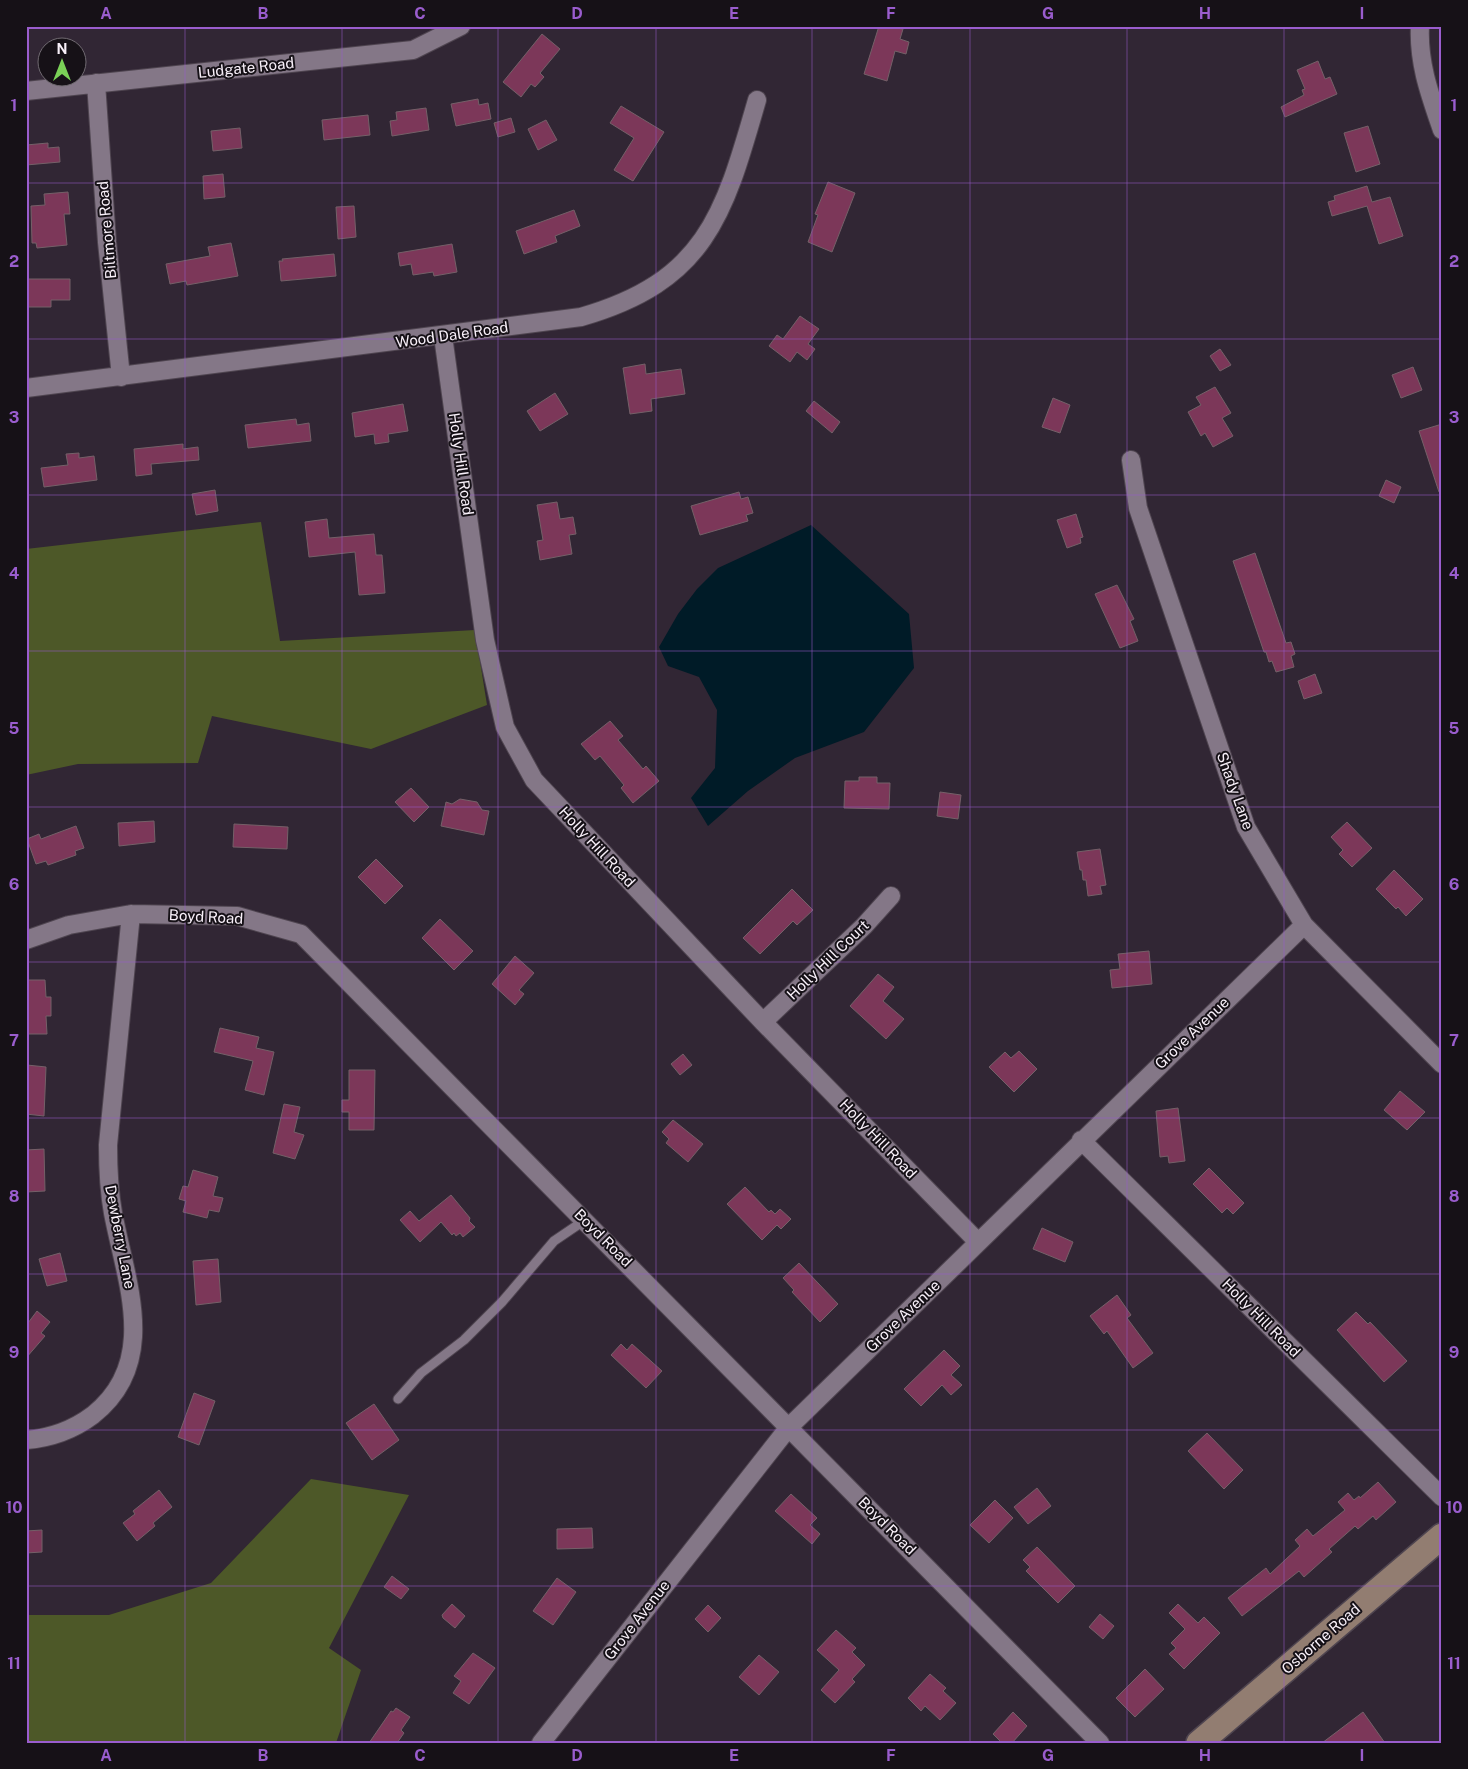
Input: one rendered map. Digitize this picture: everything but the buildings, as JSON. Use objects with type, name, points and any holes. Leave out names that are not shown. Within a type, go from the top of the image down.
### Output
[{"type":"street","name":"Ludgate Road","points":[[26,91],[413,50],[461,26]]},
{"type":"street","points":[[1420,26],[1420,52],[1424,76],[1442,130]]},
{"type":"street","name":"Biltmore Road","points":[[96,83],[107,242],[121,377]]},
{"type":"street","name":"Wood Dale Road","points":[[26,388],[444,336],[580,317],[609,309],[657,285],[676,270],[693,253],[711,228],[725,201],[736,173],[757,100]]},
{"type":"street","name":"Holly Hill Road","points":[[444,336],[486,640],[505,727],[534,780],[763,1022],[978,1242]]},
{"type":"street","name":"Shady Lane","points":[[1131,460],[1138,508],[1246,827],[1304,924],[1442,1064]]},
{"type":"street","name":"Holly Hill Court","points":[[763,1022],[864,926],[891,896]]},
{"type":"street","name":"Boyd Road","points":[[26,940],[69,925],[131,914],[237,916],[301,934],[1100,1743]]},
{"type":"street","name":"Dewberry Lane","points":[[26,1440],[64,1432],[82,1423],[104,1406],[118,1389],[127,1369],[132,1345],[134,1321],[132,1297],[113,1212],[108,1179],[108,1145],[131,914]]},
{"type":"street","name":"Grove Avenue","points":[[541,1743],[789,1427],[1304,924]]},
{"type":"street","name":"Holly Hill Road","points":[[1081,1140],[1442,1497]]},
{"type":"street","name":"Osborne Road","points":[[1199,1743],[1442,1536]]},
{"type":"lane","points":[[398,1399],[422,1374],[464,1340],[502,1302],[554,1242],[585,1220]]},
{"type":"green space","points":[[261,522],[280,641],[475,630],[487,705],[371,749],[212,716],[198,763],[78,764],[26,775],[26,549]]},
{"type":"green space","points":[[311,1479],[409,1495],[329,1648],[361,1670],[336,1743],[26,1743],[26,1615],[109,1615],[211,1583]]},
{"type":"water","points":[[811,525],[909,614],[914,668],[864,732],[795,758],[748,791],[708,826],[691,798],[715,768],[717,710],[699,677],[668,666],[659,647],[678,614],[697,589],[718,568]]}]
